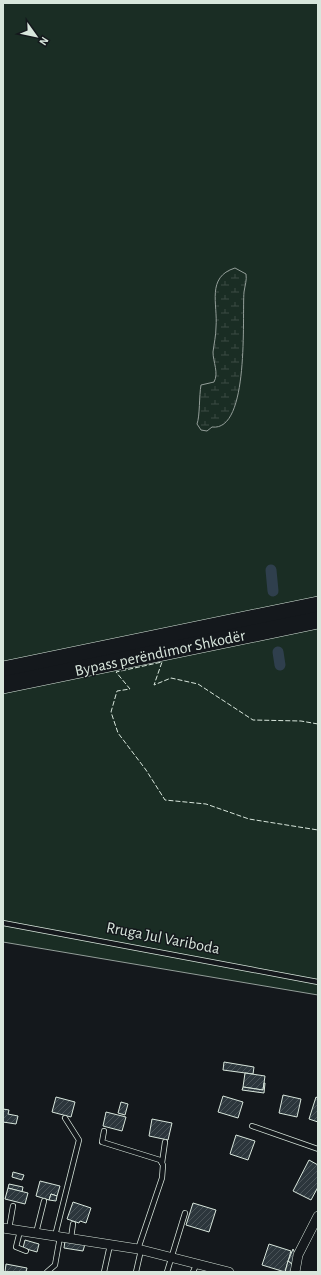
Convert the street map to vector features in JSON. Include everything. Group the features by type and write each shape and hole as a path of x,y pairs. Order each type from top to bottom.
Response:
{"highway":[{"name":"Bypass perëndimor Shkodër","path":"3,670 318,605"},
{"name":"Bypass perëndimor Shkodër","path":"3,685 318,620"}],"street":[{"path":"296,1272 298,1255 318,1216"},
{"path":"6,1229 140,1249 229,1272"}],"lane":[{"name":"Rruga Jul Variboda","path":"3,923 318,982"},
{"path":"47,1272 55,1265 58,1237 79,1140 65,1118"},
{"path":"252,1126 318,1149"},
{"path":"104,1131 102,1142 160,1160 162,1163"},
{"path":"136,1272 140,1249 162,1178 162,1163 165,1142"},
{"path":"36,1233 44,1201"},
{"path":"6,1229 12,1206"},
{"path":"167,1272 185,1213"},
{"path":"71,1239 73,1224"},
{"path":"20,1231 16,1248 26,1251"},
{"path":"104,1272 110,1245"},
{"path":"193,1272 197,1263"}],"green space":[{"path":"3,3 318,3 318,995 3,942"},
{"path":"235,268 246,274 244,292 242,370 238,393 233,411 224,424 212,427 207,431 201,430 197,424 201,385 214,382 216,375 213,356 216,330 215,292 220,278 226,272"}],"building":[{"path":"224,1062 254,1067 253,1074 223,1070"},
{"path":"245,1073 265,1076 263,1090 243,1087"},
{"path":"264,1083 264,1093 242,1090 243,1087 263,1090"},
{"path":"283,1095 301,1099 297,1117 279,1113"},
{"path":"223,1096 243,1102 238,1118 218,1112"},
{"path":"56,1097 75,1102 71,1117 52,1112"},
{"path":"316,1097 318,1098 318,1122 309,1119"},
{"path":"121,1102 128,1104 125,1115 118,1113"},
{"path":"3,1109 9,1110 8,1114 18,1116 16,1124 3,1122"},
{"path":"106,1112 126,1117 122,1131 103,1126"},
{"path":"152,1119 172,1123 168,1140 149,1136"},
{"path":"236,1135 255,1141 248,1160 230,1154"},
{"path":"309,1160 318,1165 318,1187 311,1200 293,1191"},
{"path":"13,1172 24,1175 22,1180 12,1177"},
{"path":"40,1181 60,1186 57,1196 51,1194 49,1200 36,1196"},
{"path":"9,1184 23,1187 22,1192 8,1188"},
{"path":"8,1188 28,1193 25,1204 5,1199"},
{"path":"51,1194 57,1196 56,1201 49,1200"},
{"path":"73,1202 91,1208 86,1223 80,1221 79,1223 67,1219"},
{"path":"193,1203 216,1210 209,1232 186,1225"},
{"path":"25,1240 39,1244 37,1252 23,1248"},
{"path":"65,1241 85,1244 83,1251 64,1248"},
{"path":"269,1244 291,1251 285,1272 262,1265"},
{"path":"293,1249 296,1255 292,1264 288,1261"},
{"path":"288,1261 292,1264 291,1272 285,1272"},
{"path":"6,1264 27,1268 26,1272 5,1272"}],"waterway":[{"path":"271,570 273,591"},
{"path":"278,652 280,665"}],"fence":[{"path":"318,724 301,721 253,720 198,684 171,678 154,685 162,662 116,672 130,689 117,691 111,712 118,733 146,770 165,800 206,804 249,819 318,830"}]}
